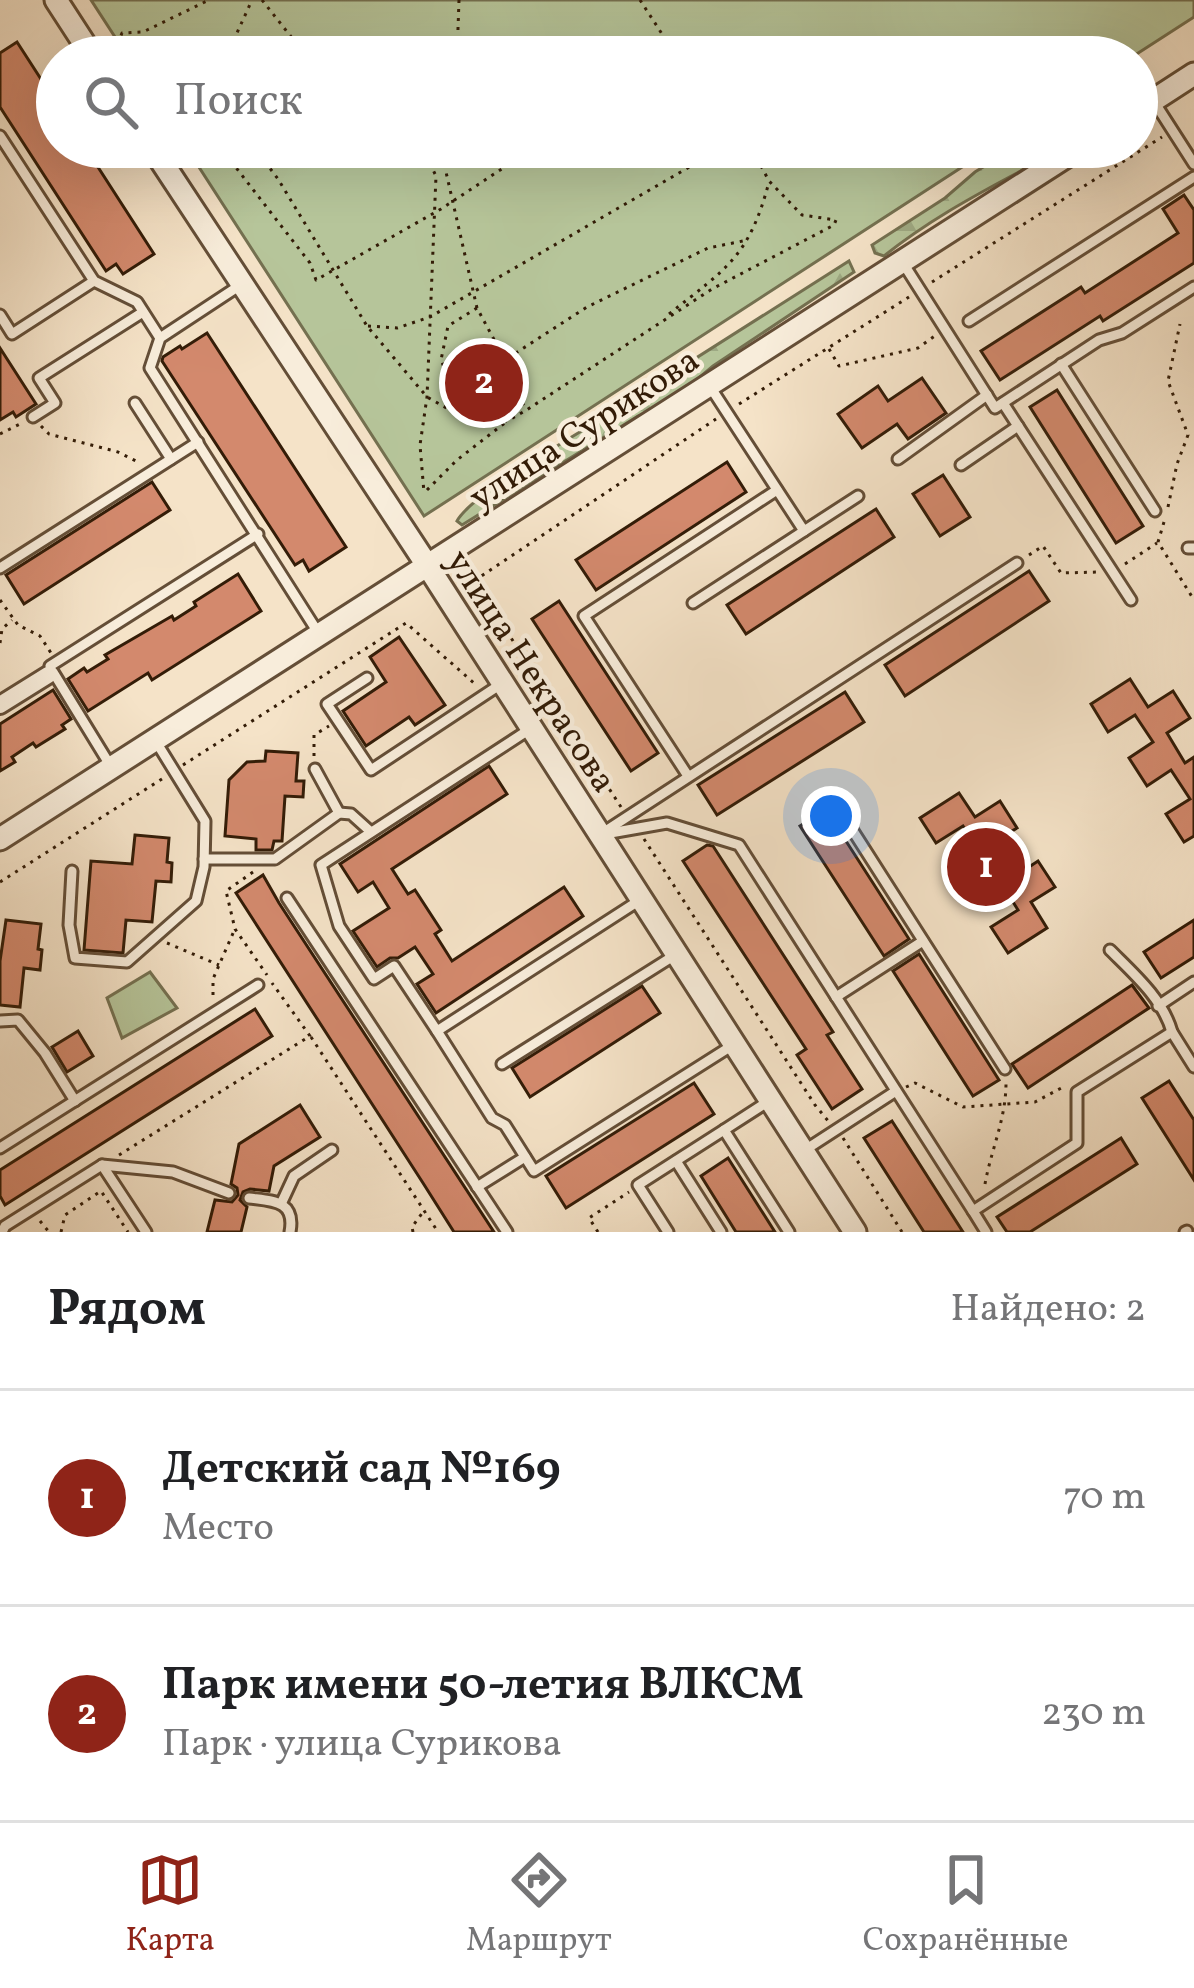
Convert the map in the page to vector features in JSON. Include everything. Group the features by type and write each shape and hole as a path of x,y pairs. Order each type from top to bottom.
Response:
{"street":[{"path":"56,0 79,36"},
{"path":"1158,97 1194,74"},
{"name":"улица Некрасова","path":"166,168 855,1232"},
{"name":"улица Сурикова","path":"0,839 1048,168"},
{"path":"0,705 52,669"}],"lane":[{"path":"1158,117 1190,148 1194,164"},
{"path":"0,136 94,281 137,302 160,338"},
{"path":"970,321 1194,177"},
{"path":"903,262 995,408 1099,340 1122,333 1194,287"},
{"path":"0,315 12,334 94,281"},
{"path":"242,284 160,338 150,368 320,634"},
{"path":"33,417 55,403 39,378 143,312"},
{"path":"1061,364 1154,511"},
{"path":"709,385 804,531"},
{"path":"898,459 987,395"},
{"path":"135,403 171,459"},
{"path":"1003,403 1131,600"},
{"path":"961,465 1018,426"},
{"path":"0,568 198,442"},
{"path":"688,776 584,616 777,490"},
{"path":"693,603 857,496"},
{"path":"112,768 52,669 258,534"},
{"path":"599,835 1017,563"},
{"path":"367,678 327,704 371,770 501,684"},
{"path":"530,728 321,865 339,926 374,980 394,966 492,1118 505,1125 534,1171 733,1045"},
{"path":"73,871 69,925 75,958 128,962 196,901 205,821 155,740"},
{"path":"315,769 339,813"},
{"path":"839,809 1005,1069"},
{"path":"204,859 275,859 339,813 352,814 371,832"},
{"path":"599,835 667,823 739,845 986,1232"},
{"path":"287,898 507,1232"},
{"path":"437,1031 640,900"},
{"path":"836,997 923,941"},
{"path":"1110,950 1145,986 1194,1067"},
{"path":"502,1064 675,955"},
{"path":"1158,1006 1194,982"},
{"path":"0,1148 258,985"},
{"path":"0,1021 18,1020 76,1101"},
{"path":"973,1210 1077,1143 1077,1092 1172,1032"},
{"path":"802,1152 896,1091"},
{"path":"668,1232 638,1185 770,1101"},
{"path":"724,1130 789,1232"},
{"path":"280,1204 294,1176 332,1150"},
{"path":"477,1187 525,1157"},
{"path":"676,1161 721,1232"},
{"path":"2,1225 102,1165 173,1172 229,1193"},
{"path":"102,1165 146,1232"},
{"path":"248,1198 280,1204 290,1215 290,1232"}],"path":[{"path":"121,36 143,32 209,0"},
{"path":"236,36 252,0"},
{"path":"262,0 290,36"},
{"path":"458,36 459,0"},
{"path":"640,0 662,36"},
{"path":"1158,139 1172,130"},
{"path":"236,168 310,263 316,280 504,168"},
{"path":"270,168 367,326 427,398 459,415 508,421"},
{"path":"432,168 436,176 427,398 420,446 424,493 508,421 712,289 834,225 836,220 802,215 762,168"},
{"path":"447,168 476,308 505,360 525,411"},
{"path":"367,326 398,328 430,317 688,168"},
{"path":"626,817 474,580 726,412 1112,168"},
{"path":"655,325 737,258 761,212 769,181"},
{"path":"476,308 448,326 441,360 449,380 469,377 505,360 587,307 708,248 748,240"},
{"path":"1112,572 1158,542 1188,435 1168,382 1180,324"},
{"path":"828,348 839,366 918,348 945,329"},
{"path":"0,434 33,417 49,434 118,452 154,470"},
{"path":"1158,542 1194,600"},
{"path":"1017,563 1042,546 1061,573 1083,573"},
{"path":"0,600 18,625 40,637 52,669"},
{"path":"0,643 2,629 13,619"},
{"path":"0,882 406,623"},
{"path":"315,769 314,735 330,725"},
{"path":"634,829 902,1232"},
{"path":"275,859 226,891 235,929 438,1232"},
{"path":"214,1013 212,979 235,929"},
{"path":"154,938 219,965"},
{"path":"102,1165 310,1036"},
{"path":"988,1201 984,1181 1006,1102 1005,1069"},
{"path":"921,1086 963,1107 1035,1102 1047,1096"},
{"path":"598,1232 589,1218 638,1185"},
{"path":"61,1232 64,1215 101,1191 128,1232"},
{"path":"31,1210 49,1232"},
{"path":"413,1232 424,1210"}],"green space":[{"path":"91,0 1194,0 1194,17 1158,40 1158,36 114,36"},
{"path":"200,168 961,168 424,516"},
{"path":"1025,168 884,256 875,253 872,245 945,198 975,172"},
{"path":"849,261 854,272 713,366 668,404 638,416 462,525 457,521 506,479"},
{"path":"150,972 177,1008 122,1038 107,998"}],"building":[{"path":"17,42 36,71 36,163 0,107 0,53"},
{"path":"39,168 99,168 154,254 123,274 116,264 106,271"},
{"path":"1184,195 1194,210 1194,263 1000,380 981,351 1081,287 1085,293 1178,233 1163,209"},
{"path":"207,333 346,547 309,571 303,560 295,565 162,361"},
{"path":"0,348 36,404 16,417 13,412 0,420"},
{"path":"922,378 946,413 908,439 897,424 862,448 838,414 878,386 888,401"},
{"path":"1057,390 1143,526 1116,543 1030,407"},
{"path":"727,462 746,492 596,590 576,560"},
{"path":"943,475 970,517 940,536 913,494"},
{"path":"152,482 170,510 24,604 6,575"},
{"path":"876,509 894,537 746,634 727,605"},
{"path":"1029,571 1049,601 905,696 885,665"},
{"path":"238,574 261,611 152,680 148,673 88,711 68,679 84,668 87,672 108,659 105,655 172,616 174,620"},
{"path":"559,601 658,753 631,771 532,619"},
{"path":"399,637 445,705 415,725 409,717 366,746 343,711 386,682 370,657"},
{"path":"1130,679 1148,707 1173,691 1190,718 1167,733 1185,763 1194,757 1194,836 1184,842 1166,814 1190,799 1171,770 1147,786 1129,758 1153,742 1135,715 1108,732 1091,704"},
{"path":"53,690 71,719 62,725 65,729 36,747 33,743 0,771 0,724"},
{"path":"845,692 864,722 717,815 698,785"},
{"path":"266,751 298,753 296,781 304,781 303,797 285,796 282,841 274,841 272,850 256,850 256,839 225,836 229,780 247,762 265,761"},
{"path":"489,766 507,794 392,869 408,894 415,890 441,930 435,934 452,961 564,887 583,916 436,1013 417,984 433,974 415,947 377,967 353,931 389,908 373,882 358,892 340,864"},
{"path":"959,793 975,817 1000,801 1017,828 992,843 1014,877 1038,861 1055,887 1031,902 1047,928 1008,953 991,927 1018,910 1000,881 973,899 956,873 983,856 963,826 936,843 920,818"},
{"path":"826,810 909,939 884,956 800,826"},
{"path":"135,835 169,838 171,882 156,881 152,922 126,920 123,953 84,950 91,861 132,864"},
{"path":"713,846 833,1032 827,1035 862,1089 832,1109 797,1055 806,1049 683,861"},
{"path":"263,875 494,1232 454,1232 236,893"},
{"path":"6,920 41,924 40,970 24,968 20,1007 0,1005"},
{"path":"1194,920 1194,957 1161,978 1144,952"},
{"path":"919,954 999,1080 973,1096 893,971"},
{"path":"1132,985 1149,1008 1028,1088 1012,1064"},
{"path":"642,986 660,1013 530,1097 512,1068"},
{"path":"255,1009 272,1036 5,1205 0,1196 0,1170"},
{"path":"78,1031 93,1056 67,1072 52,1047"},
{"path":"1169,1081 1194,1120 1194,1180 1142,1098"},
{"path":"694,1083 714,1114 566,1208 546,1176"},
{"path":"300,1105 320,1137 274,1166 269,1191 243,1192 240,1200 247,1207 241,1232 207,1232 215,1200 232,1202 238,1195 231,1184 239,1144"},
{"path":"892,1121 963,1232 924,1232 864,1138"},
{"path":"1121,1138 1137,1164 1030,1232 1007,1232 997,1217"},
{"path":"728,1158 775,1232 736,1232 701,1176"}],"place":[{"name":"Парк имени 50-летия ВЛКСМ","path":"484,383"},
{"name":"Детский сад №169","path":"986,867"}]}
